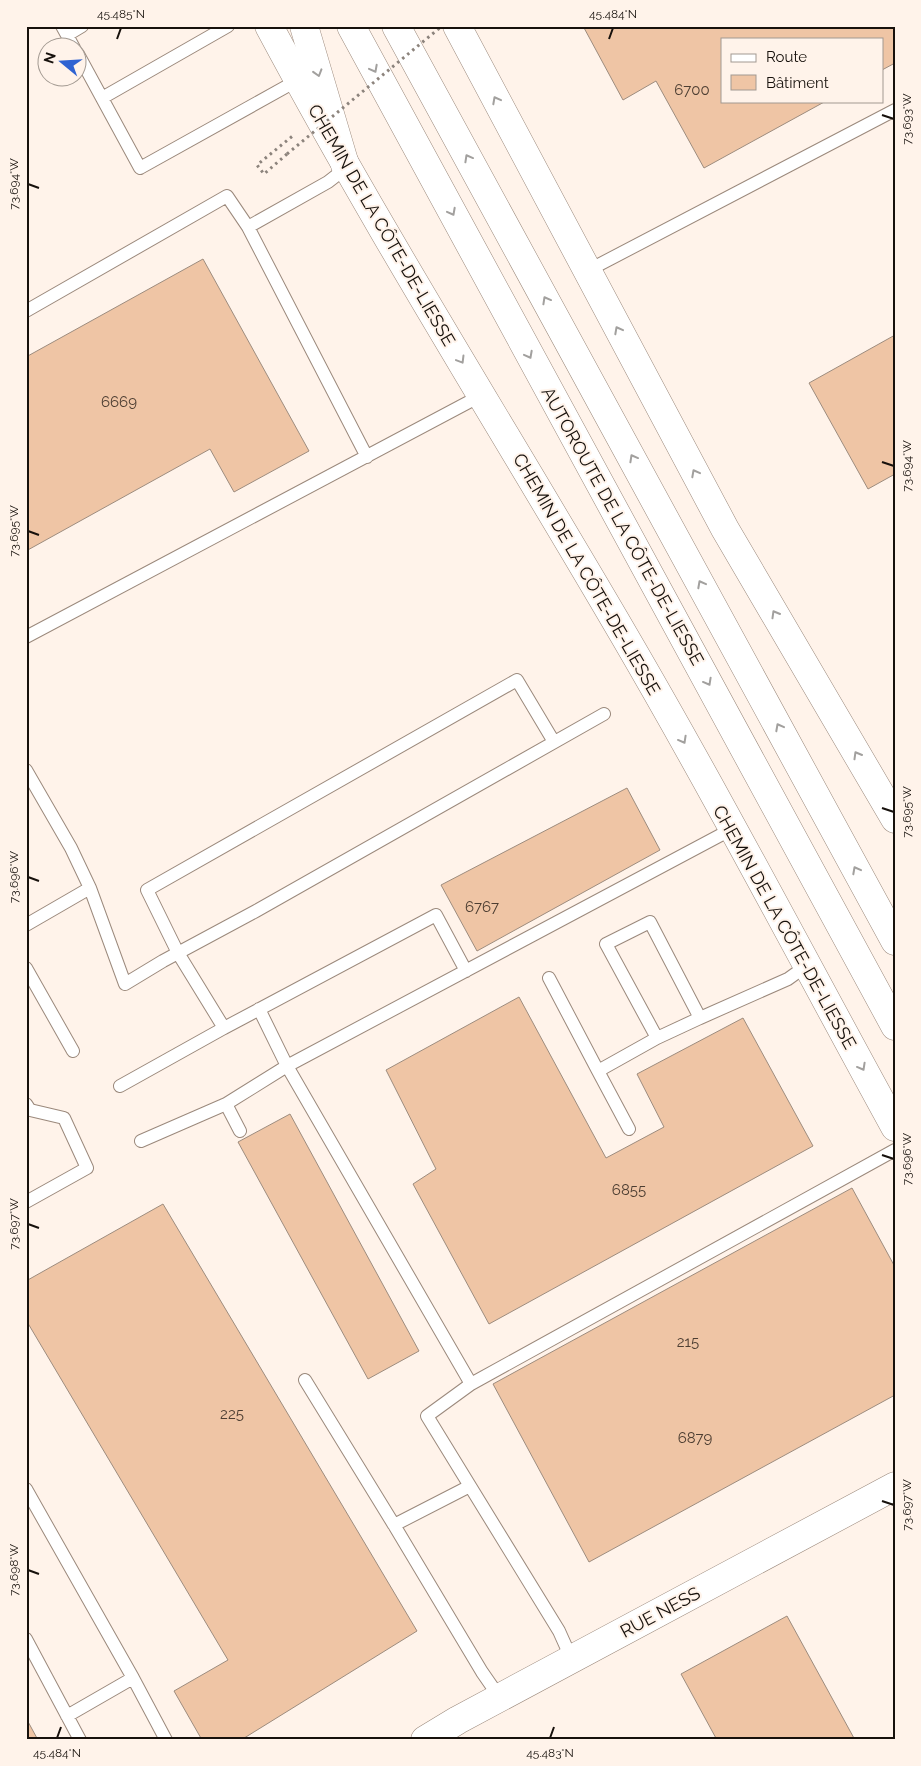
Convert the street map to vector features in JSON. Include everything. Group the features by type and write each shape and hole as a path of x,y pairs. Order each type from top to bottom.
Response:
{"main road":[{"name":"CHEMIN DE LA CÔTE-DE-LIESSE","path":"269,26 346,168 632,648 895,1127"},
{"path":"304,26 346,168"},
{"name":"AUTOROUTE DE LA CÔTE-DE-LIESSE","path":"351,26 895,1026"},
{"path":"396,26 887,922 895,941"},
{"path":"457,26 725,529 895,819"},
{"name":"RUE NESS","path":"425,1740 895,1486"}],"lane":[{"path":"65,31 82,26"},
{"path":"102,98 228,26"},
{"path":"88,72 140,168 298,80"},
{"path":"587,271 895,110"},
{"path":"248,227 328,182 346,168"},
{"path":"26,311 227,196 248,227 367,457"},
{"path":"26,637 482,395"},
{"path":"224,1028 178,953 147,890 517,680 554,742"},
{"path":"26,770 71,848 90,888 125,984 178,953 256,912 604,714"},
{"path":"141,1141 226,1104 287,1066 732,829"},
{"path":"26,910 29,924 90,888"},
{"path":"120,1086 259,1009 436,915 466,971"},
{"path":"657,1038 606,944 650,922 700,1018"},
{"path":"598,1071 657,1038 788,979 806,966"},
{"path":"26,968 73,1051"},
{"path":"549,978 629,1129"},
{"path":"259,1009 287,1066 472,1384"},
{"path":"26,1104 30,1110 64,1118 87,1168 26,1202"},
{"path":"226,1104 240,1131"},
{"path":"572,1660 559,1631 426,1416 472,1384 895,1150"},
{"path":"305,1380 482,1672 500,1698"},
{"path":"394,1524 470,1486"},
{"path":"26,1489 166,1740"},
{"path":"26,1639 80,1740"},
{"path":"68,1716 133,1678"}],"path":[{"path":"298,131 257,165 264,174 442,26"}],"building":[{"path":"583,26 895,26 895,63 884,69 884,38 721,38 721,102 824,102 704,168 656,81 623,100"},
{"path":"203,259 309,451 234,492 210,449 26,551 26,357"},
{"path":"895,335 895,474 868,489 809,383"},
{"path":"627,788 660,850 477,951 441,885"},
{"path":"519,997 606,1158 664,1127 637,1074 743,1018 813,1146 489,1324 413,1184 436,1169 386,1070"},
{"path":"290,1114 419,1351 368,1379 238,1142"},
{"path":"852,1188 895,1267 895,1395 589,1562 493,1384"},
{"path":"163,1204 417,1631 241,1740 202,1740 174,1691 228,1660 26,1320 26,1281"},
{"path":"787,1616 855,1740 717,1740 681,1674"},
{"path":"26,1718 38,1740 26,1740"}]}
